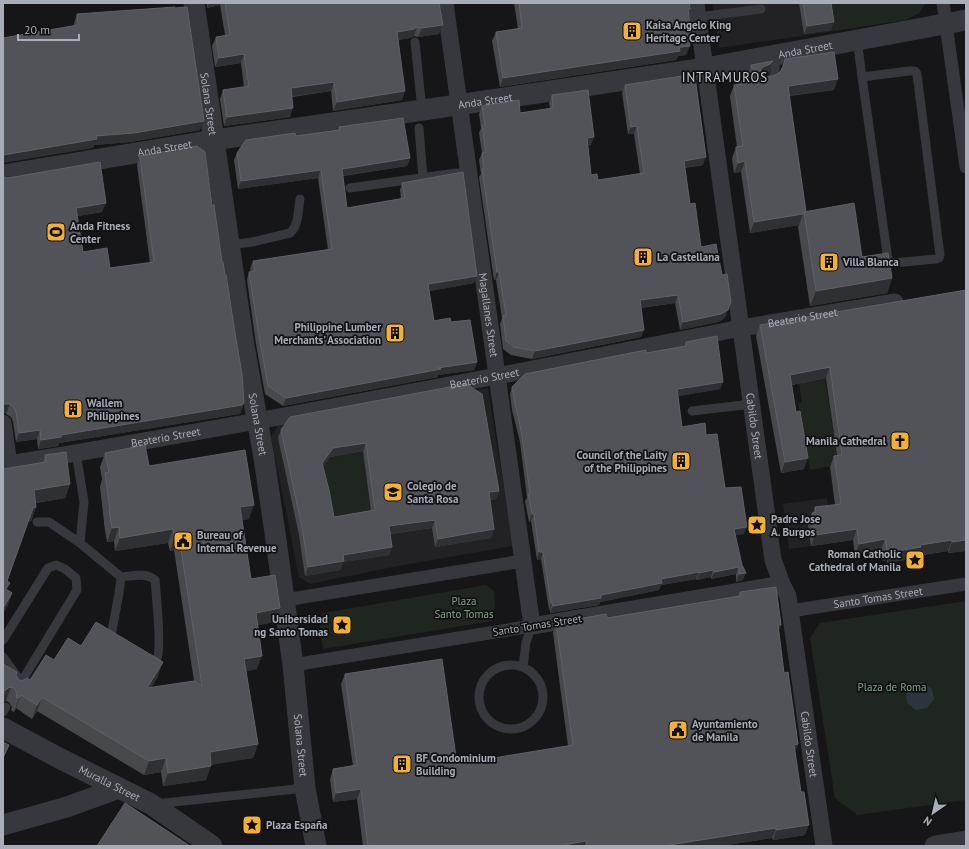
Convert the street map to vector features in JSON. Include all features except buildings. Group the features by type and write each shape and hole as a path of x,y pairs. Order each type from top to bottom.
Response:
{"street":[{"name":"Solana Street","path":"194,3 244,346 264,458 293,665 305,788 316,846"},
{"name":"Magallanes Street","path":"445,3 532,626"},
{"path":"943,3 966,167"},
{"name":"Cabildo Street","path":"697,10 773,560 788,596 824,846"},
{"name":"Anda Street","path":"3,175 214,140 421,119 459,105 706,68 966,20"},
{"name":"Beaterio Street","path":"6,464 76,453 497,376 741,328 784,326 912,299"},
{"path":"3,423 6,464"},
{"path":"284,600 523,561"},
{"name":"Santo Tomas Street","path":"293,665 782,584"},
{"name":"Santo Tomas Street","path":"790,611 966,584"},
{"name":"Muralla Street","path":"3,728 151,804 212,846"},
{"path":"3,825 67,807 119,788"},
{"path":"935,846 966,841"}],"lane":[{"path":"697,10 761,9"},
{"path":"857,40 862,77 888,260 893,263 939,258 940,255 917,74 914,71 909,71 862,77"},
{"path":"415,42 421,100 423,178"},
{"path":"763,82 770,81 773,78 775,55"},
{"path":"732,63 740,81 748,85"},
{"path":"350,188 456,173 469,173"},
{"path":"230,245 252,242 290,233 294,230 296,225 300,199"},
{"path":"692,411 752,404"},
{"path":"76,453 84,502 80,543"},
{"path":"37,522 49,522 80,543 121,577 145,575 152,577 155,580 159,648 158,657 154,661 150,662 136,654"},
{"path":"3,640 48,568 56,565 65,569 76,578 77,590 19,685 3,657"},
{"path":"121,577 111,636 122,646"},
{"path":"523,667 526,642 532,626"},
{"path":"513,665 523,667 532,673 538,680 543,695 541,710 528,725 518,729 508,730 498,727 490,722 483,714 479,704 478,694 481,684 486,676 503,666 513,665"},
{"path":"151,804 305,788"}],"shaded area":[{"path":"712,3 829,3 834,31 719,48"},
{"name":"Colegio de Santa Rosa","path":"488,388 513,546 398,566 310,584 299,577 271,437 279,424"},
{"path":"827,498 833,543 789,549 783,504"},
{"path":"923,682 932,689 934,699 927,708 916,710 907,703 906,693 912,683"}],"green space":[{"path":"829,3 926,3 919,13 906,20 834,31"},
{"path":"825,377 838,465 810,470 798,403 802,402 799,384 802,383 802,381"},
{"path":"361,454 370,515 332,520 323,460"},
{"name":"Plaza Santo Tomas","path":"486,585 494,591 495,604 492,621 323,649 319,619 323,613"},
{"name":"Plaza de Roma","path":"966,601 966,800 857,815 835,798 810,638 820,623"}],"place":[{"name":"Kaisa Angelo King Heritage Center","path":"632,31"},
{"name":"Anda Fitness Center","path":"56,232"},
{"name":"La Castellana","path":"643,257"},
{"name":"Villa Blanca","path":"829,262"},
{"name":"Philippine Lumber Merchants' Association","path":"395,333"},
{"name":"Wallem Philippines","path":"73,409"},
{"name":"Manila Cathedral","path":"900,441"},
{"name":"Council of the Laity of the Philippines","path":"681,461"},
{"name":"Colegio de Santa Rosa","path":"393,492"},
{"name":"Padre Jose A. Burgos","path":"757,525"},
{"name":"Bureau of Internal Revenue","path":"183,541"},
{"name":"Roman Catholic Cathedral of Manila","path":"915,560"},
{"name":"Unibersidad ng Santo Tomas","path":"342,625"},
{"name":"Ayuntamiento de Manila","path":"678,730"},
{"name":"BF Condominium Building","path":"402,764"},
{"name":"Plaza España","path":"252,825"}],"district":[{"name":"INTRAMUROS","path":"725,77"}]}
